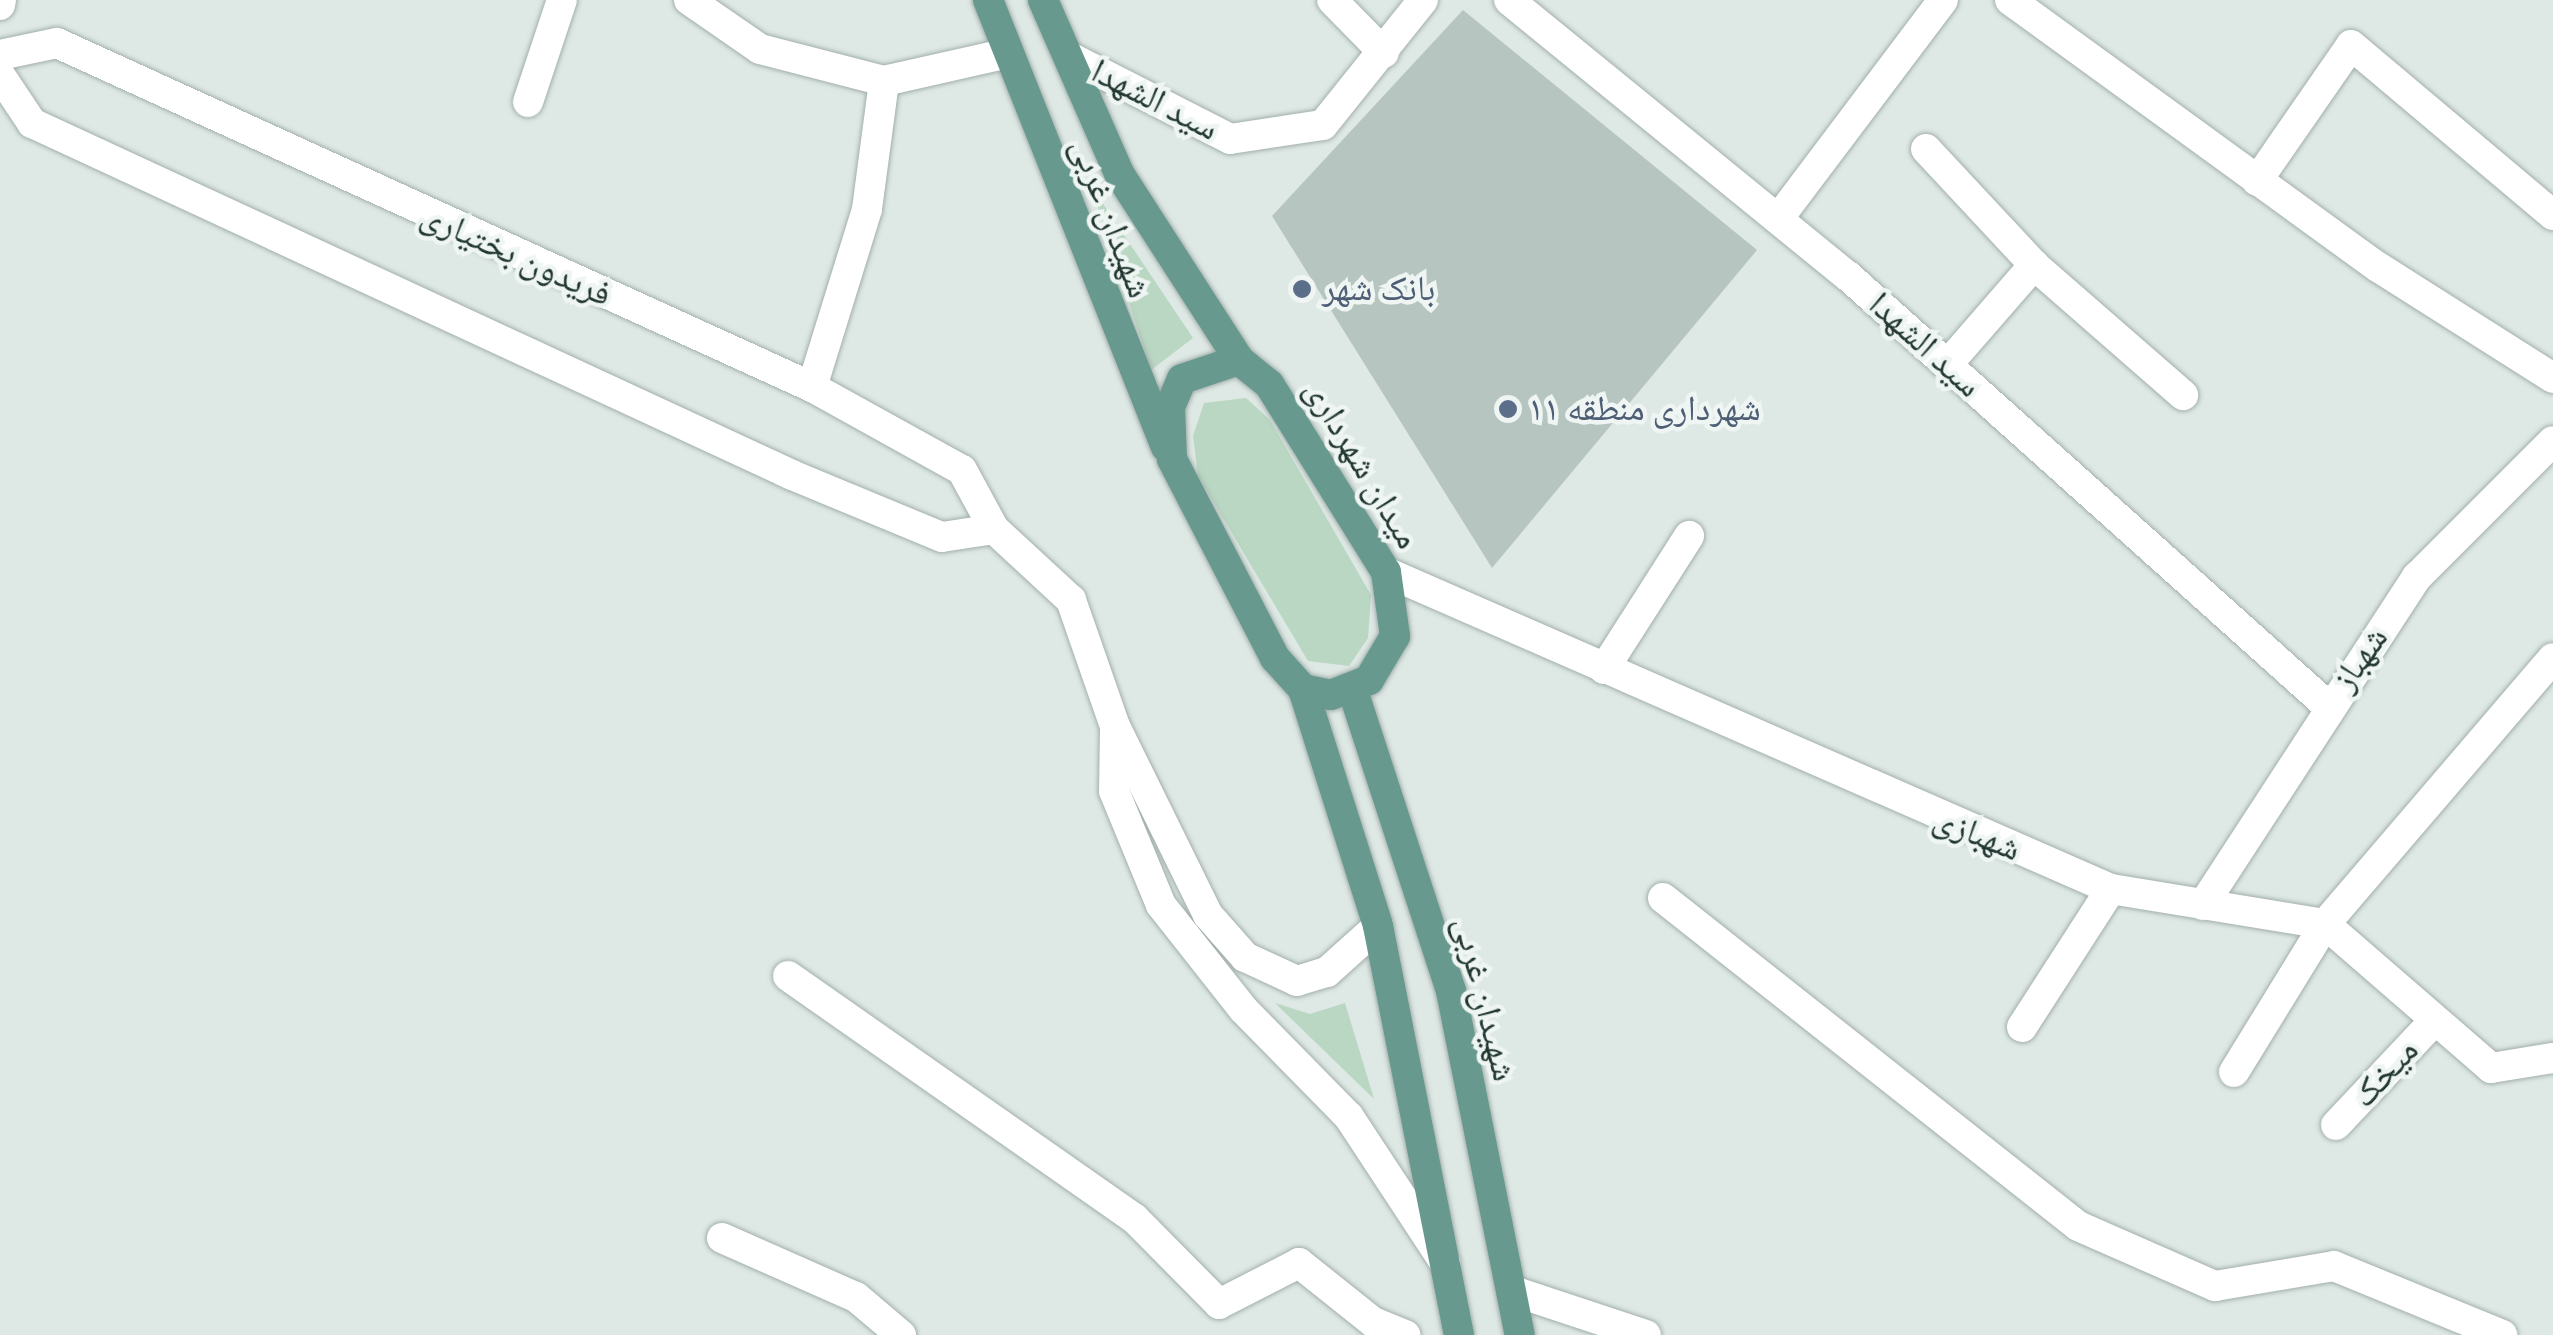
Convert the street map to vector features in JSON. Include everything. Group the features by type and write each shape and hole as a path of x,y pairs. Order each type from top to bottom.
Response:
{"main road":[{"name":"شهیدان غربی","path":"988,0 1130,374 1172,460"},
{"name":"شهیدان غربی","path":"1042,0 1120,175 1239,360"},
{"path":"1239,360 1182,378 1170,407 1172,460 1274,658 1303,689 1378,926 1449,1269 1459,1335"},
{"name":"میدان شهرداری","path":"1239,360 1270,384 1386,572 1395,636 1369,680 1352,688"},
{"name":"شهیدان غربی","path":"1352,688 1450,991 1520,1335"},
{"path":"1303,689 1352,688"}],"street":[{"path":"528,102 562,0"},
{"path":"690,0 760,49 884,81 1008,53"},
{"path":"1332,0 1384,53"},
{"name":"سید الشهدا","path":"1068,56 1230,139 1322,125 1423,0"},
{"name":"سید الشهدا","path":"1508,0 1778,219 2328,706"},
{"path":"1778,219 1943,0"},
{"path":"2010,0 2257,181 2553,378"},
{"name":"فریدون بختیاری","path":"0,55 57,43 812,387 962,470 994,530 1071,600 1115,726"},
{"path":"2257,181 2351,45 2553,214"},
{"path":"0,75 32,123 792,475 942,537 994,530"},
{"path":"812,387 866,209 884,81"},
{"path":"1926,149 2034,265 2183,395"},
{"path":"1946,365 2034,265"},
{"name":"شهباز","path":"2203,905 2328,706 2417,576 2553,441"},
{"path":"1604,669 1689,536"},
{"name":"شهبازی","path":"1386,572 2111,889 2324,924"},
{"path":"2234,1072 2324,924 2553,658"},
{"path":"1115,726 1208,915 1245,957 1297,981 1327,972 1378,926"},
{"path":"1115,726 1114,791 1161,904 1243,1009 1349,1118 1449,1269"},
{"path":"2022,1027 2111,889"},
{"path":"1663,898 2078,1226 2215,1286 2334,1266 2502,1335"},
{"path":"2324,924 2491,1068 2548,1066"},
{"path":"788,976 1119,1207 1218,1304 1299,1263 1374,1328 1406,1335"},
{"name":"میخک","path":"2336,1124 2434,1020"},
{"path":"722,1238 856,1297 902,1335"},
{"path":"1513,1291 1646,1335"}],"green space":[{"path":"1091,186 1193,338 1151,370"},
{"path":"1246,398 1270,420 1371,595 1368,638 1349,666 1308,661 1198,476 1193,436 1204,403"},
{"path":"1275,1003 1310,1014 1345,1003 1374,1099"}],"building":[{"name":"شهرداری منطقه ۱۱","path":"1463,10 1757,250 1492,568 1272,216"}],"place":[{"name":"بانک شهر","path":"1302,289"},
{"name":"شهرداری منطقه ۱۱","path":"1508,409"}]}
